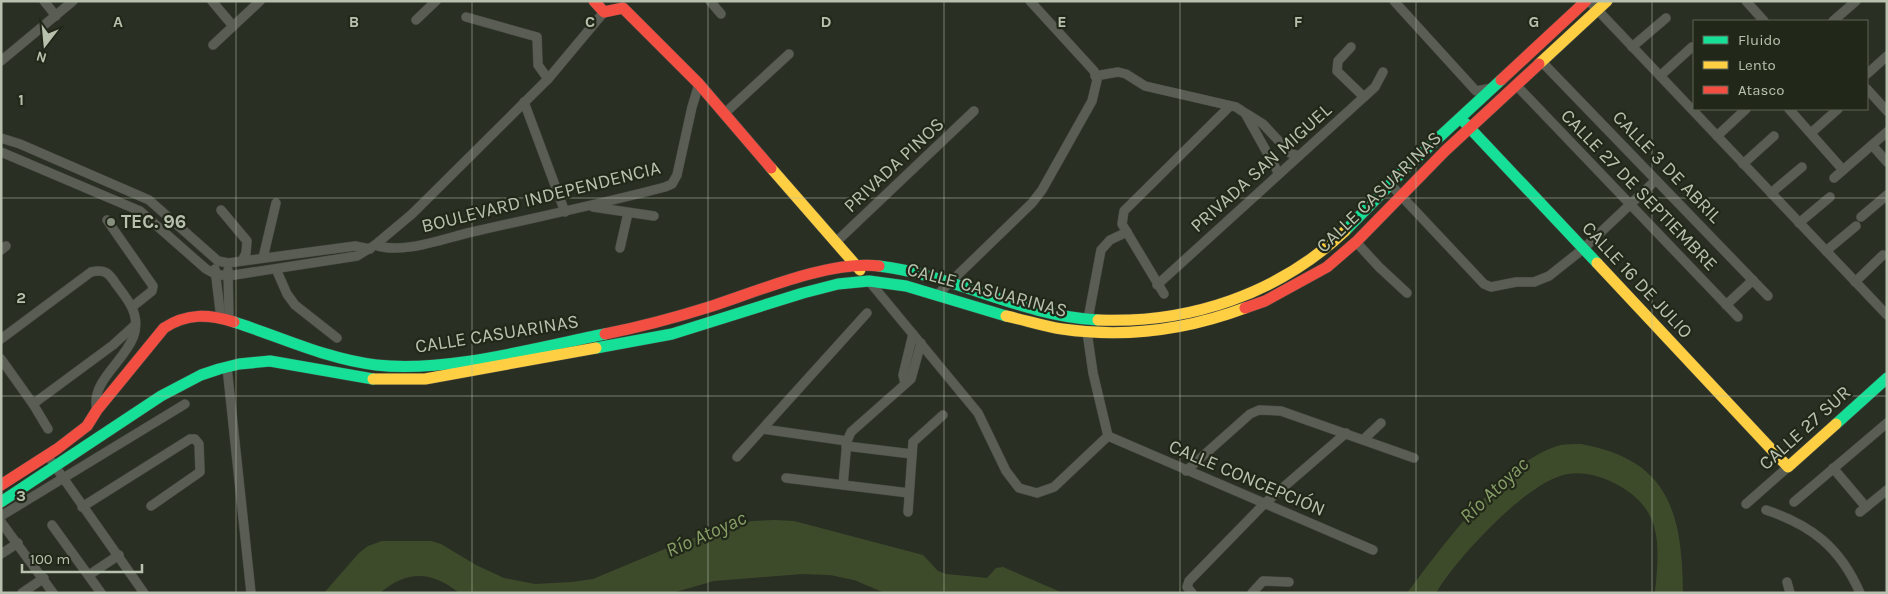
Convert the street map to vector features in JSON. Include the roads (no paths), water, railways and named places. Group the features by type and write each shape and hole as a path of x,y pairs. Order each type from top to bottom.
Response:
{"main road":[{"path":"594,1 604,12 624,4"},
{"name":"CALLE CASUARINAS","path":"1,485 48,456 87,426 97,410 159,332 172,322 186,317 203,315 225,320 345,359 381,365 424,365 513,351 660,322 786,281 856,265 900,270 1026,308 1088,319 1141,320 1188,313 1240,298 1308,263 1336,240 1390,184 1494,87 1591,4 1607,1"},
{"name":"CALLE CASUARINAS","path":"624,4 700,84 869,281"},
{"name":"CALLE CASUARINAS","path":"30,483 161,396 201,375 239,364 270,361 332,373 390,381 425,379 685,330 802,293 838,284 869,281 906,286 1034,324 1088,332 1132,333 1172,329 1210,321 1265,300 1327,267 1356,242 1401,195 1542,62 1591,4"},
{"name":"CALLE 16 DE JULIO","path":"1460,118 1788,467"},
{"path":"332,373 345,369 345,359"},
{"name":"CALLE 27 SUR","path":"1788,467 1887,378"},
{"path":"1,502 30,483"},
{"path":"1,515 30,483"}],"street":[{"path":"44,1 56,16"},
{"path":"1,61 73,1"},
{"path":"212,1 233,26"},
{"path":"213,45 260,1"},
{"path":"416,20 436,1"},
{"path":"710,1 721,14"},
{"path":"937,295 947,283 1032,203 1042,190 1092,101 1097,80 1088,62 1030,1"},
{"path":"1394,1 1476,91 1494,87"},
{"path":"1746,1 1763,20"},
{"path":"1834,20 1856,1"},
{"path":"1591,4 1660,76 1691,102"},
{"name":"BOULEVARD INDEPENDENCIA","path":"216,274 228,276 357,256 373,247 412,214 548,79 604,12"},
{"path":"466,17 537,37 538,66 548,79"},
{"path":"1632,47 1666,18"},
{"path":"1660,76 1692,47"},
{"path":"1351,48 1338,61 1337,71 1364,97"},
{"path":"725,113 789,54"},
{"path":"1868,73 1887,56"},
{"name":"CALLE 3 DE ABRIL","path":"1542,62 1768,296"},
{"path":"1095,76 1118,72 1126,74 1145,86 1173,90 1229,107 1236,107 1263,124 1290,153 1299,156"},
{"name":"PRIVADA SAN MIGUEL","path":"1157,285 1375,87 1383,72"},
{"name":"BOULEVARD INDEPENDENCIA","path":"1,138 20,144 142,197 163,211 213,259 228,263 355,246 393,249 412,246 588,207 672,184 677,175 692,107 700,84"},
{"name":"CALLE 27 DE SEPTIEMBRE","path":"1516,86 1738,317"},
{"path":"1868,90 1887,110"},
{"path":"524,102 564,212"},
{"path":"1164,294 1122,224 1122,217 1128,204 1229,107"},
{"path":"1697,110 1717,136 1743,164 1855,282 1885,310"},
{"path":"1717,136 1745,110"},
{"path":"1790,110 1843,170"},
{"path":"1811,133 1837,110"},
{"name":"PRIVADA PINOS","path":"836,242 974,111"},
{"path":"1245,113 1280,174"},
{"path":"1834,178 1887,132"},
{"path":"1743,164 1774,136"},
{"path":"1872,145 1887,162"},
{"path":"1,152 140,211 216,274"},
{"path":"1771,193 1802,167"},
{"path":"1390,184 1484,284 1491,287 1516,282 1534,282 1549,276 1583,249 1656,180"},
{"path":"1861,217 1887,195"},
{"path":"1799,223 1830,197"},
{"path":"263,258 276,203"},
{"path":"588,207 654,216"},
{"path":"221,210 247,241 246,253 242,261"},
{"path":"620,248 628,213"},
{"path":"107,220 153,286 152,291 132,307"},
{"path":"1826,251 1856,226"},
{"path":"1088,319 1101,250 1110,240 1127,232"},
{"path":"1356,242 1378,267 1407,293"},
{"path":"1855,282 1883,255"},
{"path":"213,259 225,320"},
{"path":"225,320 228,263"},
{"path":"276,269 286,294 295,305 337,338"},
{"path":"1,339 92,272 100,270 108,273 132,307 135,325 134,334 126,352 103,380 98,390 97,410"},
{"path":"1726,305 1753,280"},
{"name":"CALLE CASUARINAS","path":"869,281 978,413 1006,471 1019,488 1037,493 1054,487 1108,436"},
{"path":"737,458 868,313"},
{"path":"34,404 113,345 135,325"},
{"path":"1088,332 1093,373 1108,436"},
{"path":"905,384 903,375 913,334"},
{"path":"843,484 847,444 857,426 911,379 921,343"},
{"path":"1,359 34,404 48,429"},
{"path":"227,367 251,593"},
{"path":"1,515 185,404"},
{"path":"1186,470 1242,419 1259,410 1281,411 1414,458"},
{"path":"908,512 914,440 943,416"},
{"path":"1364,439 1381,423"},
{"path":"1794,502 1887,423"},
{"path":"763,429 912,454"},
{"path":"1190,590 1189,580 1264,504 1346,433"},
{"name":"CALLE CONCEPCIÓN","path":"1108,436 1373,550"},
{"path":"82,507 190,439 195,439 199,444 200,472 150,506"},
{"path":"48,456 144,593"},
{"name":"CALLE 27 SUR","path":"1746,504 1788,467"},
{"path":"1833,468 1863,510 1887,490"},
{"path":"786,478 909,493"},
{"path":"1766,510 1792,519 1823,539 1839,558 1860,593"},
{"path":"1,522 44,578 53,593"},
{"path":"52,526 101,593"},
{"path":"1,554 18,543"},
{"path":"89,575 119,555"},
{"path":"22,593 44,578"},
{"path":"1252,593 1263,581 1289,582"},
{"path":"1787,582 1790,593"}],"water":[{"name":"Río Atoyac","path":"1581,444 1611,452 1634,463 1652,477 1665,494 1673,514 1679,538 1683,593 1655,593 1658,557 1657,541 1649,514 1640,502 1627,491 1610,481 1589,474 1576,473 1555,478 1524,497 1473,545 1436,593 1407,593 1476,507 1518,468 1540,454 1561,445"},
{"path":"752,521 794,521 923,555 938,571 946,574 987,578 996,568 1003,567 1063,593 885,593 854,580 830,575 802,574 714,581 672,593 459,593 439,580 420,576 400,580 380,593 324,593 359,553 368,546 382,541 431,541 441,544 476,565 504,578 535,584 593,579 684,541"}],"place":[{"name":"TEC. 96","path":"111,222"}]}
